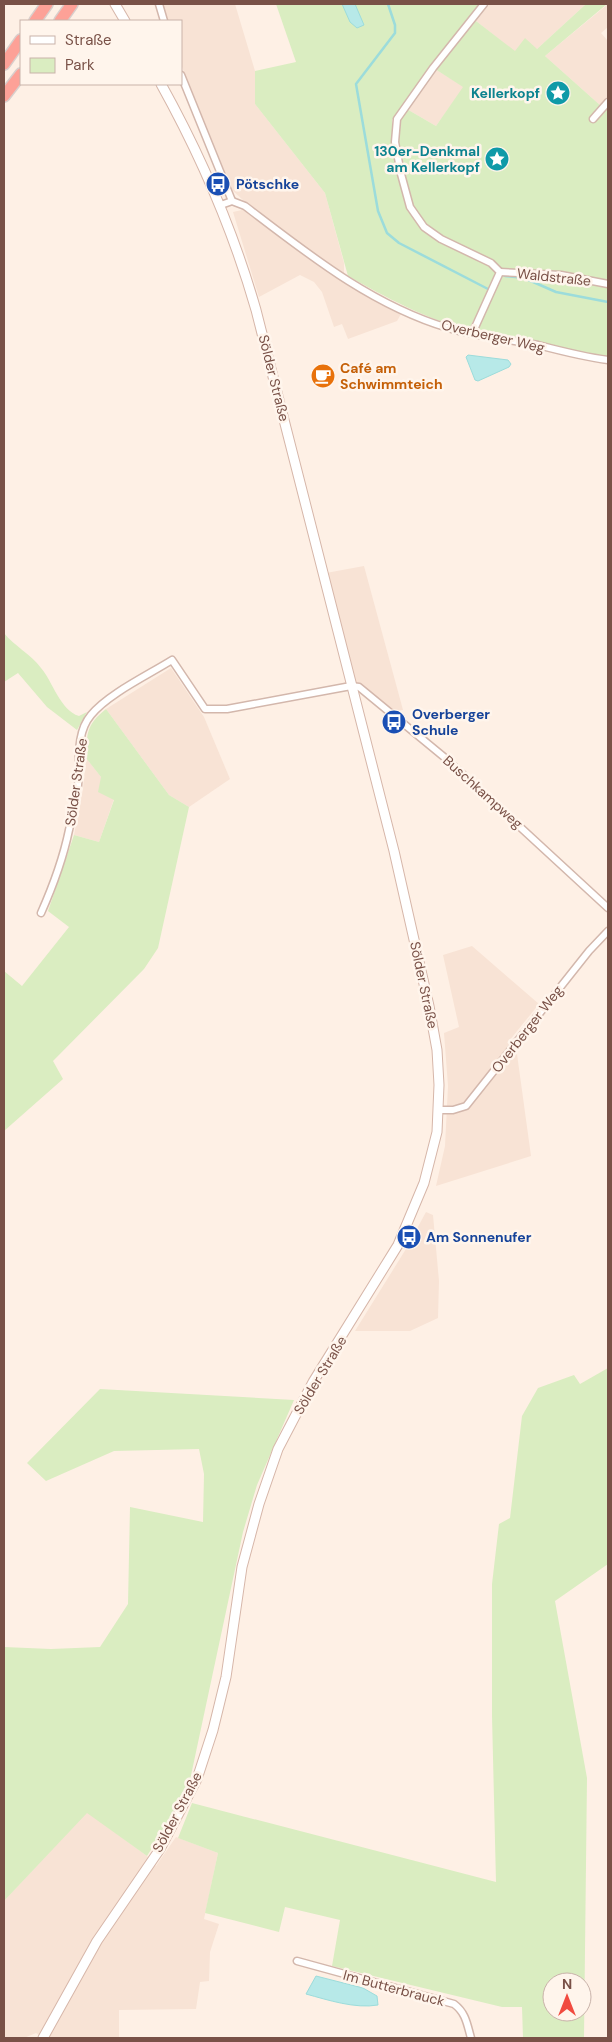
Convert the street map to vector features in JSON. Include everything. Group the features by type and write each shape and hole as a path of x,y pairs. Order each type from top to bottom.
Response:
{"highway":[{"path":"36,20 47,4"},
{"path":"61,20 72,4"},
{"path":"4,64 20,41"},
{"path":"4,96 20,75"}],"main road":[{"path":"115,4 124,20"},
{"name":"Sölder Straße","path":"43,2038 97,1941 160,1849 197,1778 213,1730 226,1677 242,1567 259,1504 278,1449 313,1382 358,1313 403,1234 424,1183 436,1132 438,1110 437,1050 430,1006 394,851 258,317 242,263 221,205 196,150 162,85"}],"street":[{"path":"158,4 164,20"},
{"path":"472,334 500,272 492,263 441,239 424,227 410,207 395,142 398,119 401,114 433,68 484,4"},
{"path":"182,76 232,201 221,205"},
{"path":"593,119 608,102"},
{"name":"Overberger Weg","path":"232,201 245,206 319,263 351,284 415,316 448,328 472,334 608,360"},
{"name":"Waldstraße","path":"500,272 561,275 608,284"},
{"name":"Sölder Straße","path":"41,913 57,877 69,831 78,785 78,756 82,734 90,716 106,701 172,660 205,709 228,709 351,686"},
{"name":"Buschkampweg","path":"351,686 359,687 370,695 444,757 608,908"},
{"name":"Overberger Weg","path":"438,1110 453,1110 466,1106 589,951 608,931"},
{"name":"Im Butterbrauck","path":"297,1962 454,2004 466,2018 470,2038"}],"shaded area":[{"path":"163,4 235,4 255,71 255,104 325,193 344,263 344,283 401,314 397,321 348,339 342,324 334,327 322,292 314,282 300,275 259,297 233,212 242,210 244,201 232,190 182,67 182,20 168,20"},
{"path":"490,4 586,4 537,49 515,52 476,21"},
{"path":"608,4 608,27 601,33 608,41 608,98 601,106 545,56"},
{"path":"435,69 464,87 436,126 405,108"},
{"path":"364,566 403,710 394,711 372,693 355,683 326,573"},
{"path":"171,668 204,717 230,779 189,807 169,795 106,709"},
{"path":"86,758 101,777 114,799 99,842 74,835 83,789"},
{"path":"472,946 539,1004 509,1041 517,1054 531,1156 436,1186 445,1146 448,1086 444,1033 459,1027 443,955"},
{"path":"426,1212 433,1215 439,1281 438,1318 410,1331 355,1331 406,1249"},
{"path":"87,1812 147,1856 156,1866 176,1837 218,1853 204,1919 219,1924 210,1952 209,1981 200,1982 196,2009 119,2010 119,2038 44,2038 36,2033 24,2038 4,2038 4,1901"}],"green space":[{"path":"276,4 481,4 392,120 393,141 399,175 423,228 490,264 498,273 469,329 422,314 348,276 325,193 255,104 255,71 296,62"},
{"path":"586,4 607,4 545,56 601,106 589,118 594,122 608,107 608,283 501,271 441,238 424,226 411,206 403,173 397,142 400,121 405,108 436,126 463,87 435,69 476,21 515,51 525,38 537,49"},
{"path":"501,273 560,276 608,285 608,358 474,333"},
{"path":"4,633 37,663 57,695 72,713 79,716 87,712 77,730 47,707 18,673 4,682"},
{"path":"106,709 169,795 189,807 158,948 144,969 53,1061 63,1079 4,1131 4,971 22,986 69,927 48,911 74,835 99,842 114,800 98,792 101,777 86,758 91,725"},
{"path":"608,1368 608,1564 555,1601 587,1778 585,1972 542,1972 542,2022 584,2022 584,2038 523,2038 522,2007 502,2007 332,1966 340,1920 285,1907 279,1932 205,1913 218,1853 178,1838 192,1803 496,1882 492,1716 492,1584 499,1524 510,1518 522,1416 538,1388 574,1375 580,1384"},
{"path":"100,1389 294,1400 257,1485 243,1532 190,1780 179,1805 147,1856 87,1813 4,1901 4,1647 51,1649 100,1647 128,1604 130,1507 203,1522 204,1474 199,1449 114,1451 46,1481 27,1463"}],"water":[{"path":"342,4 355,4 364,25 357,28 350,22"},
{"path":"468,355 508,360 511,364 509,367 478,381 475,380 466,357"},
{"path":"316,1976 363,1988 377,1996 378,2005 351,2005 306,1994"}],"waterway":[{"path":"388,4 395,25 395,33 356,84 378,211 387,233 399,243 488,289"},
{"path":"505,276 524,278 556,292 608,302"}],"place":[{"name":"Kellerkopf","path":"558,93"},
{"name":"130er-Denkmal am Kellerkopf","path":"497,159"},
{"name":"Pötschke","path":"218,184"},
{"name":"Café am Schwimmteich","path":"323,376"},
{"name":"Overberger Schule","path":"394,722"},
{"name":"Am Sonnenufer","path":"409,1237"}]}
